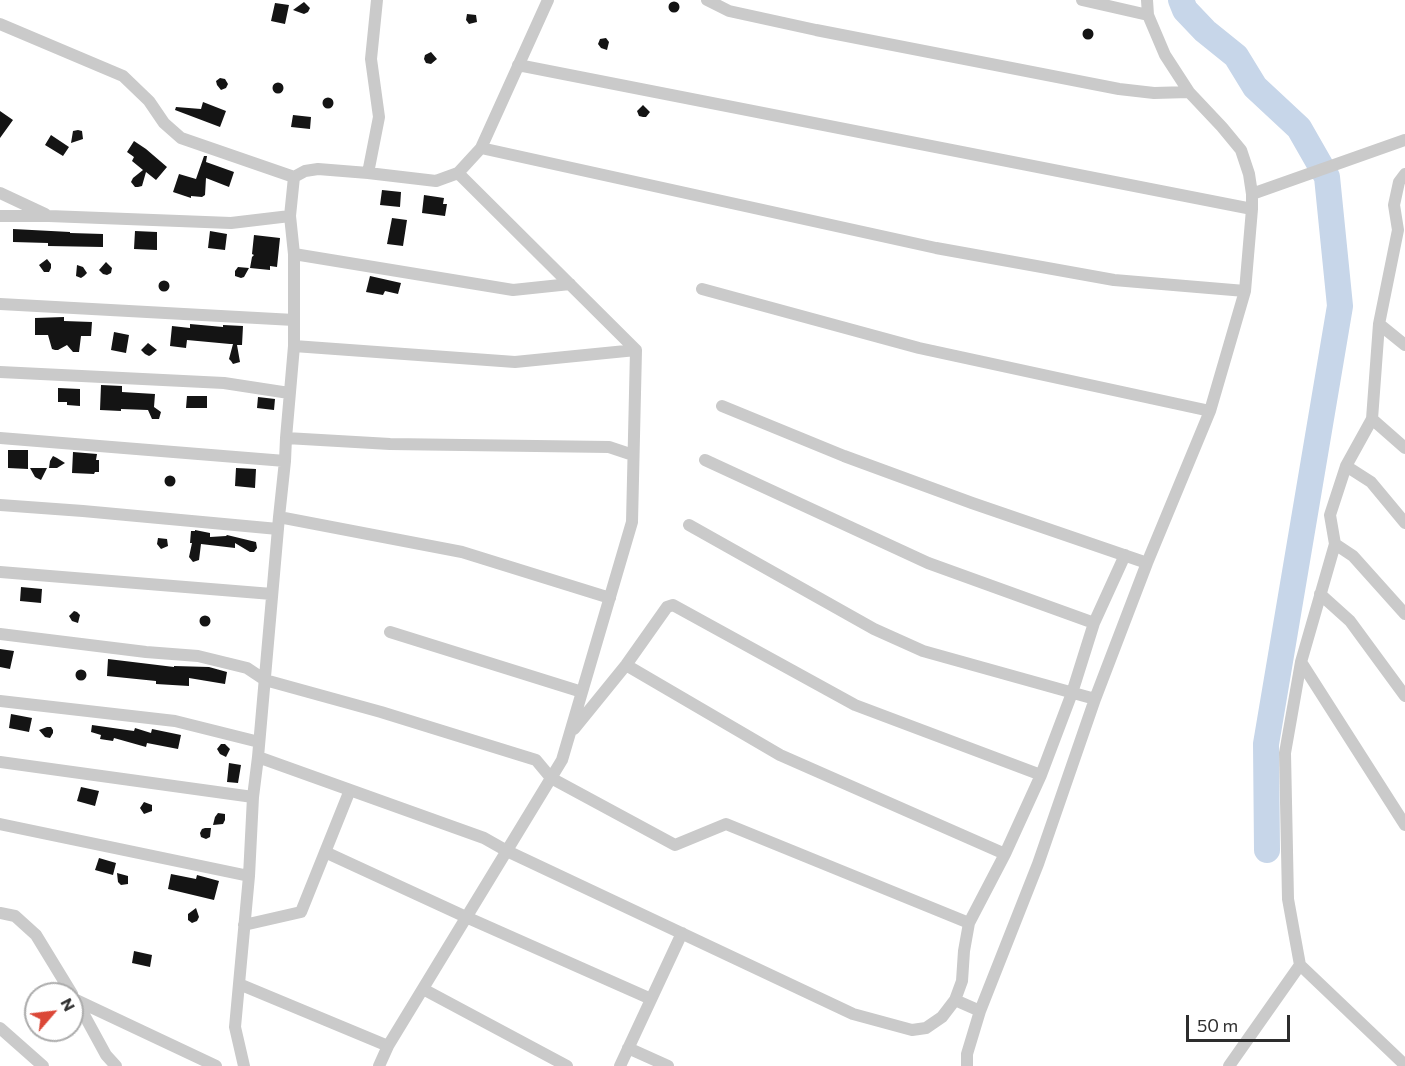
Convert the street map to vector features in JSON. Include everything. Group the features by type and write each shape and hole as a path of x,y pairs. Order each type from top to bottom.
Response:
{"street":[{"path":"369,0 375,25"},
{"path":"368,173 379,117 371,59 377,0"},
{"path":"0,24 123,76 149,101 164,123 181,138 294,177 305,171 318,169 436,181 458,172 481,148 548,0"},
{"path":"707,0 729,11 816,30 1119,89 1154,93 1189,92"},
{"path":"1082,0 1148,15"},
{"path":"967,1066 967,1054 980,1011 1038,864 1095,699 1210,411 1245,291 1252,194 1249,174 1241,150 1189,92 1165,55 1148,15 1148,0"},
{"path":"518,65 1252,209"},
{"path":"1252,194 1405,140"},
{"path":"481,148 936,248 1114,280 1245,291"},
{"path":"379,1066 388,1046 562,759 632,522 636,350 458,172"},
{"path":"1405,174 1399,182 1394,205 1401,234 1379,324 1372,419 1346,466 1330,515 1335,544 1301,662 1285,753 1287,899 1300,965 1405,1065"},
{"path":"244,1066 235,1027 249,876 253,797 260,742 294,345 294,254 290,216 294,177"},
{"path":"0,193 49,216"},
{"path":"0,216 231,223 290,216"},
{"path":"294,254 513,290 570,284"},
{"path":"702,289 919,348 1210,411"},
{"path":"0,304 294,320"},
{"path":"1379,324 1405,345"},
{"path":"294,345 515,362 636,350"},
{"path":"0,372 224,383 289,393"},
{"path":"722,406 844,456 972,503 1148,563"},
{"path":"1372,419 1405,448"},
{"path":"0,438 285,461"},
{"path":"286,438 390,444 609,447 633,455"},
{"path":"705,460 928,563 1094,623"},
{"path":"1346,466 1371,482 1405,523"},
{"path":"0,505 278,523 462,552 610,598"},
{"path":"689,525 865,624 923,651 1095,699"},
{"path":"1335,544 1353,556 1405,614"},
{"path":"258,757 484,838 507,851 854,1014 912,1030 926,1028 942,1017 955,1000 962,981 969,923 1005,854 1041,775 1072,693 1094,623 1125,555"},
{"path":"0,572 272,594"},
{"path":"1320,594 1350,621 1405,696"},
{"path":"568,736 626,665 667,607 673,605 855,705 1041,775"},
{"path":"390,632 582,692"},
{"path":"0,634 198,656 247,668 265,680 381,712 536,760 551,778 675,845 726,824 969,923"},
{"path":"1301,662 1405,825"},
{"path":"626,665 780,755 1005,854"},
{"path":"0,701 175,722 260,742"},
{"path":"0,762 253,797"},
{"path":"244,925 301,912 350,790"},
{"path":"0,824 249,876"},
{"path":"325,852 651,999"},
{"path":"0,913 15,916 36,935 65,982"},
{"path":"620,1066 682,933"},
{"path":"1229,1066 1300,965"},
{"path":"239,984 388,1046"},
{"path":"423,989 567,1066"},
{"path":"955,1000 980,1011"},
{"path":"84,1001 216,1066"},
{"path":"84,1016 106,1055 116,1066"},
{"path":"0,1029 43,1066"},
{"path":"628,1048 668,1066"}],"building":[{"path":"674,1 680,7 674,13 668,7"},
{"path":"304,2 310,8 308,12 304,14 293,10"},
{"path":"275,3 289,5 285,24 271,21"},
{"path":"467,14 476,15 477,22 469,24 466,20"},
{"path":"1088,28 1094,34 1088,40 1082,34"},
{"path":"606,38 609,42 607,50 598,44 600,39"},
{"path":"431,52 437,59 431,64 426,63 425,55"},
{"path":"220,78 225,79 228,84 221,90 216,81"},
{"path":"278,82 284,88 278,94 272,88"},
{"path":"328,97 334,103 328,109 322,103"},
{"path":"203,102 226,111 220,127 175,110 176,107 201,109"},
{"path":"643,105 650,112 646,117 639,116 637,111"},
{"path":"0,111 13,120 0,138"},
{"path":"293,115 311,117 310,129 291,127"},
{"path":"73,131 82,131 83,139 71,143"},
{"path":"51,135 69,147 63,156 45,145"},
{"path":"134,141 167,167 156,180 146,172 142,186 138,187 131,182 143,170 132,161 134,157 127,152"},
{"path":"204,156 207,156 206,162 234,172 229,187 206,178 205,195 202,197 191,196 191,198 173,192 179,174 196,179"},
{"path":"382,190 401,192 400,207 380,205"},
{"path":"424,195 444,198 443,204 447,204 445,216 422,213"},
{"path":"392,218 407,220 403,246 387,244"},
{"path":"13,229 103,234 103,247 48,246 48,243 13,242"},
{"path":"135,231 157,232 157,250 134,249"},
{"path":"210,231 227,234 225,250 208,248"},
{"path":"254,235 280,238 277,267 270,266 270,270 250,268 254,255 252,254"},
{"path":"47,259 51,268 49,272 44,272 39,265"},
{"path":"106,262 112,268 111,273 107,275 99,270"},
{"path":"77,265 83,267 87,273 81,278 76,276"},
{"path":"238,267 249,268 244,277 235,276"},
{"path":"370,276 401,283 398,294 385,291 383,295 366,292"},
{"path":"164,280 170,286 164,292 158,286"},
{"path":"64,317 64,321 92,322 91,336 81,336 79,352 73,352 67,345 58,350 52,349 48,335 35,335 35,318"},
{"path":"190,324 243,326 242,345 237,345 240,362 233,364 229,359 233,344 187,340 186,348 170,346 172,326 190,328"},
{"path":"114,332 129,335 126,353 111,350"},
{"path":"148,343 157,350 149,356 141,350"},
{"path":"101,385 122,386 122,392 155,394 154,407 161,412 159,419 152,419 148,410 100,410"},
{"path":"58,388 80,389 80,406 58,402"},
{"path":"187,396 207,396 207,408 186,408"},
{"path":"258,397 275,399 274,410 257,408"},
{"path":"8,450 28,450 28,469 8,468"},
{"path":"73,452 97,454 99,472 94,474 72,473"},
{"path":"53,456 65,463 57,468 49,468"},
{"path":"30,468 47,468 41,480 35,477"},
{"path":"236,468 256,469 255,488 235,486"},
{"path":"170,475 176,481 170,487 164,481"},
{"path":"191,531 210,533 210,537 227,535 256,542 257,548 254,552 250,552 235,543 235,548 201,544 199,560 193,562 189,557 192,543 190,543"},
{"path":"158,538 167,539 168,546 161,549 157,544"},
{"path":"21,587 42,589 41,603 20,601"},
{"path":"74,611 80,615 78,623 72,621 69,616"},
{"path":"205,615 211,621 205,627 199,621"},
{"path":"0,649 14,651 10,669 0,667"},
{"path":"108,659 174,667 209,667 227,672 225,684 189,678 189,686 156,684 156,681 107,676"},
{"path":"81,669 87,675 81,681 75,675"},
{"path":"11,714 32,718 29,732 9,728"},
{"path":"92,725 134,731 135,728 151,733 152,729 181,735 178,749 147,743 146,747 114,738 113,741 100,739 101,735 91,732"},
{"path":"47,727 53,730 50,738 45,737 39,730"},
{"path":"221,744 225,744 230,749 226,757 217,749"},
{"path":"229,763 241,765 238,783 227,782"},
{"path":"81,787 99,791 95,806 77,801"},
{"path":"144,802 152,805 152,811 144,814 140,808"},
{"path":"218,813 225,814 225,820 223,824 213,825 215,817"},
{"path":"205,828 211,828 210,837 206,839 201,837 200,833"},
{"path":"99,858 116,863 113,875 95,870"},
{"path":"117,873 128,876 128,884 121,885 118,882"},
{"path":"171,874 196,879 197,875 219,881 214,900 168,889"},
{"path":"196,908 199,917 192,923 188,920 188,914"},
{"path":"134,951 152,955 150,967 132,963"}],"waterway":[{"path":"1181,0 1185,10 1205,31 1236,56 1255,87 1299,128 1327,177 1340,306 1266,744 1267,850"}]}
